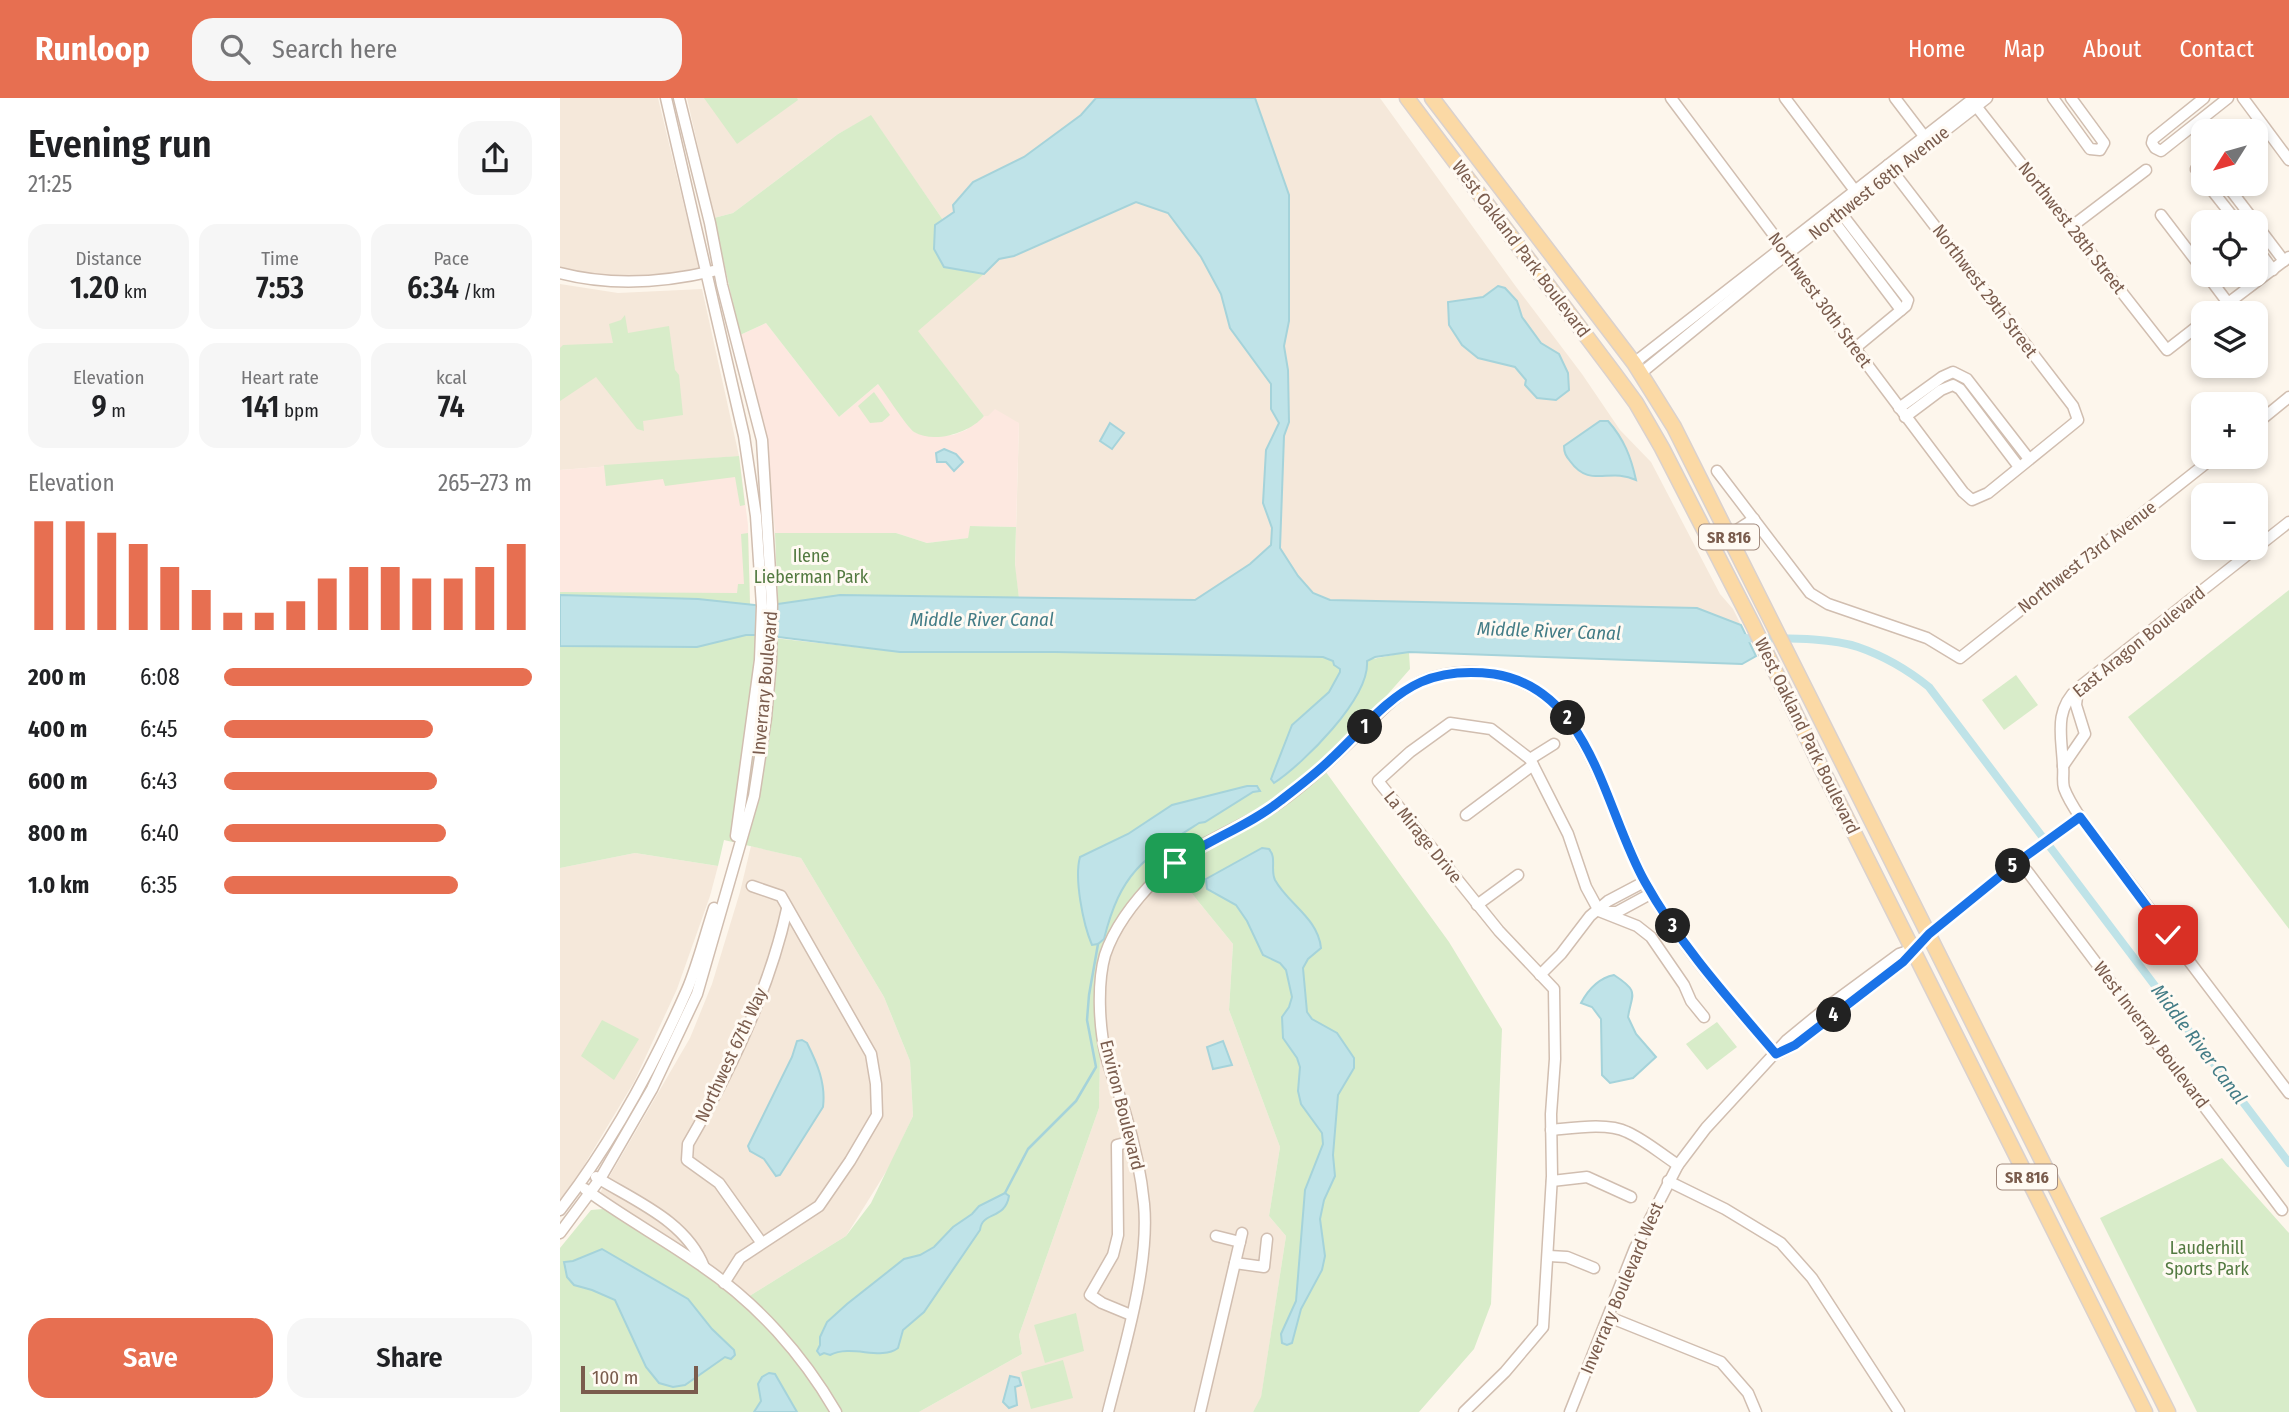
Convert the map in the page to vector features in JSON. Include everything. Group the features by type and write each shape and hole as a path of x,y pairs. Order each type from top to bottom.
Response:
{"main road":[{"name":"West Oakland Park Boulevard","path":"1407,98 1636,403 1662,448 2145,1412"},
{"name":"West Oakland Park Boulevard","path":"1432,98 1637,368 1679,436 2168,1412"},
{"path":"1463,172 1483,179 1491,175"},
{"path":"1479,192 1491,193 1513,204"},
{"path":"1820,765 1831,764 1851,780"},
{"path":"1997,1115 2017,1130 2028,1132"},
{"path":"2007,1136 2018,1138 2038,1152"},
{"path":"2084,1290 2104,1304 2115,1305"},
{"path":"2102,1325 2118,1326 2129,1335"}],"street":[{"name":"Inverrary Boulevard","path":"560,1233 600,1179 652,1089 697,994 754,796 766,718 767,605 762,440 666,98"},
{"name":"Inverrary Boulevard","path":"679,98 710,223 713,271 744,436 767,605"},
{"name":"Northwest 30th Street","path":"1671,98 1776,238 1854,349 1963,492 1972,500 1988,492 2020,467"},
{"path":"1785,98 1858,194"},
{"path":"1895,98 1927,140"},
{"name":"Northwest 68th Avenue","path":"1637,368 1975,102 1987,98"},
{"path":"2053,98 2090,149 2100,150 2104,143 2071,98"},
{"path":"2207,114 2201,100 2153,139 2152,143 2155,148 2161,150 2228,98"},
{"path":"2243,98 2289,160"},
{"name":"Northwest 28th Street","path":"1975,102 2167,350 2191,331"},
{"path":"2175,122 2184,133"},
{"name":"Northwest 29th Street","path":"1891,168 2073,406 2078,420 2029,459"},
{"path":"2071,227 2146,170"},
{"name":"Northwest 68th Avenue","path":"1784,253 1837,216 1858,194"},
{"path":"2216,196 2227,210"},
{"path":"2234,196 2245,210"},
{"path":"2161,215 2191,254"},
{"path":"1837,216 1901,310 1854,349"},
{"path":"2231,301 2286,259 2268,238"},
{"path":"2268,263 2273,270"},
{"path":"560,273 597,281 646,281 713,271"},
{"path":"1953,372 1967,379 2029,459 2020,467 1960,389 1953,385 1902,412 1941,377 1953,372"},
{"path":"2268,414 2289,397"},
{"name":"Northwest 73rd Avenue","path":"1754,519 1810,593 1821,600 1927,638 1960,658 2199,469"},
{"path":"1717,471 1754,519 1729,536"},
{"name":"East Aragon Boulevard","path":"2080,817 2063,785 2059,736 2060,716 2065,704 2078,688 2289,522"},
{"name":"Inverrary Boulevard","path":"560,1210 579,1185 639,1087 687,989 736,836 767,638"},
{"name":"Environ Boulevard","path":"1108,1412 1143,1252 1144,1209 1140,1173 1106,1055 1100,996 1105,957 1121,921 1160,875 1205,844 1275,805 1330,760 1396,697 1420,682 1447,673 1501,676 1541,693 1562,710 1588,753 1644,882 1699,965 1776,1054"},
{"path":"2063,766 2085,734 2076,705 2078,688"},
{"path":"2060,724 2069,720 2076,723 2080,728 2076,741 2078,746"},
{"name":"La Mirage Drive","path":"1540,975 1477,905 1378,781 1410,752 1450,723 1491,729 1532,762 1568,834 1586,887 1599,911"},
{"path":"1466,816 1554,744"},
{"path":"2080,817 2289,1093"},
{"name":"Inverrary Boulevard West","path":"1570,1412 1636,1248 1668,1181 1706,1128 1776,1054 1795,1045 1903,962 1929,934 2015,864 2080,817"},
{"name":"West Inverray Boulevard","path":"2015,864 2027,872 2282,1210"},
{"path":"1477,905 1518,875"},
{"path":"1472,1409 1543,1327 1549,1256 1552,1181 1550,1130 1555,1059 1554,989 1540,975 1561,954 1590,916 1608,901 1644,882"},
{"path":"724,1283 740,1258 819,1206 877,1115 871,1054 781,896 752,886"},
{"path":"1599,911 1617,912 1652,893"},
{"name":"Northwest 67th Way","path":"761,1242 719,1183 687,1160 688,1144 747,1029 780,937 787,909"},
{"path":"1599,911 1637,926 1651,937 1704,1017"},
{"path":"780,937 805,940"},
{"path":"1550,1130 1614,1128 1627,1132 1678,1165"},
{"name":"Environ Boulevard","path":"1131,1315 1090,1296 1113,1255 1118,1235 1117,1145 1132,1141"},
{"path":"587,1171 667,1220 697,1250 704,1267"},
{"name":"Inverrary Boulevard West","path":"1552,1181 1587,1178 1631,1197"},
{"path":"1668,1181 1724,1209 1781,1243 1812,1278 1899,1412"},
{"path":"579,1185 704,1267 768,1321 788,1343 836,1412"},
{"path":"1200,1412 1241,1237 1216,1236"},
{"path":"1235,1263 1264,1267 1267,1239"},
{"name":"Inverrary Boulevard West","path":"1549,1256 1567,1258 1594,1268"},
{"path":"1609,1317 1721,1362 1748,1393 1755,1412"}],"shaded area":[{"path":"560,98 658,98 699,268 644,277 599,276 560,267"},
{"path":"687,98 1096,98 1081,115 1024,157 973,183 953,205 954,212 943,220 871,116 838,134 733,213 714,218"},
{"path":"1255,98 1380,98 1620,430 1651,462 1720,594 1733,609 1741,625 1697,608 1401,603 1330,600 1313,593 1280,548 1284,435 1289,422 1288,370 1284,346 1289,321 1289,195"},
{"path":"1137,202 1168,213 1201,257 1221,294 1230,328 1271,384 1271,409 1279,423 1266,450 1263,503 1272,528 1271,545 1250,564 1195,600 1019,598 1015,569 1019,423 984,416 917,331 999,259 1014,256"},
{"path":"560,284 618,293 702,289 739,456 560,470"},
{"path":"766,323 839,417 878,384 914,432 932,436 953,435 966,430 995,409 1019,423 1016,527 971,526 968,538 927,543 896,533 775,533 767,440 740,335"},
{"path":"739,456 748,525 750,605 698,599 560,595 560,470"},
{"path":"751,846 801,858 884,997 910,1061 913,1116 889,1167 846,1236 743,1300 597,1198 690,1038 712,984"},
{"path":"635,853 718,866 677,989 634,1082 560,1201 560,868"},
{"path":"1176,874 1233,944 1229,1010 1280,1147 1269,1216 1286,1236 1261,1398 1253,1412 919,1412 1022,1354 1019,1335 1099,1108 1102,954 1145,897"}],"green space":[{"path":"704,98 797,98 798,100 737,144"},
{"path":"871,115 943,220 935,225 944,266 984,274 918,331 984,416 970,427 951,435 931,437 914,432 878,384 839,417 766,323 740,335 714,218 733,213 838,134"},
{"path":"625,315 628,333 669,326 675,370 679,375 683,415 643,421 644,431 637,429 596,377 560,401 560,348 563,345 613,343 609,324 621,320"},
{"path":"874,392 890,415 882,422 870,423 858,406"},
{"path":"739,456 745,505 740,506 735,477 665,486 663,479 606,486 604,465"},
{"name":"Ilene Lieberman Park","path":"970,526 1016,527 1015,565 1019,598 840,595 778,607 775,533 896,533 927,543 968,538"},
{"path":"748,533 750,605 560,596 560,592 737,593 738,584 744,584 741,534"},
{"path":"2289,590 2289,929 2128,717"},
{"path":"746,635 900,652 1323,657 1355,661 1409,652 1410,669 1323,768 1449,942 1502,1029 1491,1304 1474,1349 1419,1412 1253,1412 1261,1397 1286,1236 1269,1216 1280,1147 1229,1010 1233,944 1176,874 1145,897 1102,954 1099,1108 1019,1335 1022,1354 919,1412 560,1412 560,1248 591,1210 603,1209 650,1234 743,1300 846,1236 871,1203 913,1116 910,1061 884,997 801,858 724,840 718,866 635,853 560,868 560,646 697,647"},
{"path":"2016,675 2038,705 2004,730 1982,700"},
{"path":"602,1020 639,1039 614,1080 581,1056"},
{"path":"1717,1022 1737,1047 1707,1070 1686,1044"},
{"name":"Lauderhill Sports Park","path":"2222,1158 2289,1233 2289,1412 2197,1412 2100,1218"},
{"path":"1076,1313 1084,1351 1045,1363 1034,1325"},
{"path":"1063,1360 1073,1398 1031,1409 1021,1372"}],"water":[{"path":"1096,98 1255,98 1289,195 1289,321 1284,346 1288,370 1289,422 1284,436 1280,548 1313,593 1330,600 1697,608 1741,625 1756,656 1742,664 1409,652 1375,657 1367,661 1365,676 1347,711 1317,746 1274,783 1271,779 1292,725 1329,692 1340,672 1333,661 1323,657 900,652 762,635 746,635 697,647 560,646 560,595 698,599 764,606 840,595 1195,600 1250,564 1271,545 1272,528 1263,503 1266,450 1279,423 1271,409 1271,384 1230,328 1221,294 1201,257 1168,213 1136,202 1014,256 999,259 984,274 944,267 934,249 935,225 954,212 953,205 973,182 1024,157 1081,115"},
{"path":"1498,286 1505,288 1517,301 1522,317 1541,343 1559,354 1568,373 1569,390 1556,400 1537,398 1525,385 1526,380 1515,367 1478,358 1462,345 1449,325 1448,302 1483,297"},
{"path":"1600,421 1608,421 1623,442 1636,480 1617,475 1585,474 1566,456 1564,446"},
{"path":"1110,423 1124,433 1112,449 1100,441"},
{"path":"944,449 956,454 963,462 954,471 946,462 937,462 936,453"},
{"path":"1247,786 1257,786 1260,791 1253,792 1205,822 1199,823 1163,846 1137,869 1118,897 1104,939 1092,945 1080,901 1080,857 1128,834 1172,805"},
{"path":"1262,848 1271,852 1275,880 1309,920 1319,937 1321,948 1308,959 1303,968 1307,1012 1312,1019 1337,1033 1354,1058 1354,1068 1338,1095 1333,1155 1335,1176 1324,1200 1320,1219 1325,1256 1322,1270 1301,1309 1292,1343 1287,1345 1282,1343 1281,1334 1296,1301 1305,1190 1323,1144 1322,1133 1301,1104 1298,1091 1300,1067 1283,1038 1282,1017 1292,997 1286,970 1280,963 1263,955 1236,905 1207,889 1206,879"},
{"path":"1614,975 1631,989 1628,1017 1636,1034 1656,1057 1633,1078 1610,1083 1602,1075 1601,1019 1592,1007 1581,1003 1595,985"},
{"path":"797,1041 807,1043 820,1074 823,1107 780,1175 776,1176 764,1159 750,1151 748,1146 792,1057"},
{"path":"1223,1041 1232,1065 1213,1069 1207,1047"},
{"path":"1005,1193 1009,1196 1007,1204 985,1220 924,1312 903,1330 898,1348 883,1353 848,1351 820,1355 817,1351 827,1322 847,1304 904,1259 920,1255 934,1247 979,1206"},
{"path":"602,1249 688,1299 712,1329 734,1350 735,1355 731,1359 725,1357 685,1385 673,1387 659,1383 646,1367 615,1300 574,1285 567,1277 564,1262"},
{"path":"769,1373 775,1374 797,1412 754,1412 761,1401 758,1384 762,1377"},
{"path":"1010,1376 1019,1378 1021,1385 1015,1387 1017,1405 1009,1408 1003,1402"}],"waterway":[{"name":"Middle River Canal","path":"1739,638 1845,643 1886,659 1929,687 2289,1163"},
{"path":"1005,1193 1028,1149 1076,1101 1096,1067 1087,1020 1098,944"}],"route":[{"path":"1175,863 1275,805 1330,760 1396,697 1420,682 1447,673 1482,673 1520,682 1541,693 1562,710 1588,753 1644,882 1699,965 1776,1054 1795,1045 1903,962 1929,934 2015,864 2080,817 2168,935"}]}
